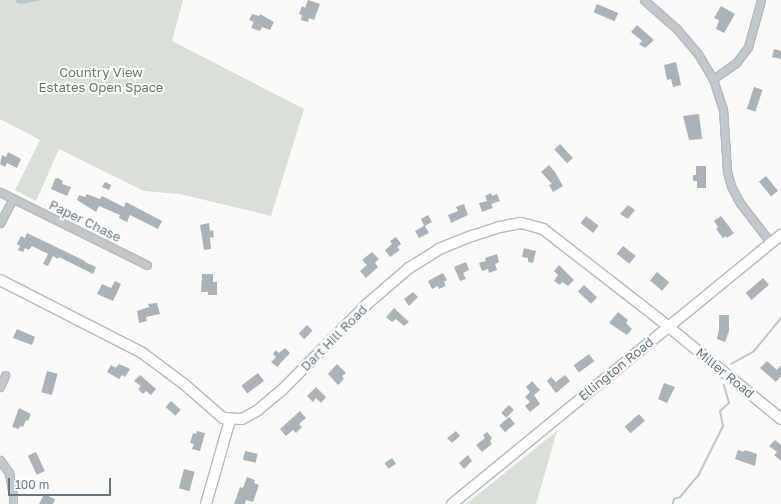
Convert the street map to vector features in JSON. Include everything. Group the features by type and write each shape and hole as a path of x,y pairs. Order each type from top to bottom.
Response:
{"street":[{"path":"644,0 681,34 698,54 712,79 722,109 727,171 731,186 740,203 771,243"},
{"path":"712,79 736,63 748,47 761,0"},
{"name":"Paper Chase","path":"0,192 147,265"},
{"path":"0,223 12,199"},
{"name":"Dart Hill Road","path":"230,420 242,419 258,410 282,390 366,305 408,268 440,249 500,227 521,223 543,229 668,327"},
{"name":"Ellington Road","path":"452,504 781,234"},
{"path":"0,280 141,352 184,384 223,418 230,420 206,504"},
{"name":"Miller Road","path":"668,327 781,419"},
{"path":"0,387 5,375"},
{"path":"0,460 9,473 13,504"}],"green space":[{"name":"Country View Estates Open Space","path":"0,0 183,0 172,41 304,109 271,216 180,194 144,191 59,149 36,201 15,190 40,140 0,119"},
{"path":"557,431 536,504 466,504"}],"shaded area":[{"path":"15,0 42,0 21,4 17,3"}],"building":[{"path":"308,0 320,4 314,20 309,18 308,22 301,20 302,15 299,14 302,6 305,8"},
{"path":"597,4 618,13 615,21 593,12"},
{"path":"721,6 735,14 724,33 716,29 719,20 714,18"},
{"path":"252,14 259,16 260,14 274,22 270,30 262,27 260,31 251,28 254,22 249,20"},
{"path":"637,25 654,40 645,48 639,44 642,41 631,32"},
{"path":"774,49 781,51 781,59 772,57"},
{"path":"676,62 681,85 673,87 671,79 667,80 664,65"},
{"path":"754,87 763,90 755,112 747,109"},
{"path":"699,114 702,139 689,140 683,116"},
{"path":"560,144 573,158 567,163 554,149"},
{"path":"8,152 21,159 17,168 7,163 5,167 0,164 2,155 6,157"},
{"path":"549,165 563,186 553,192 549,185 552,184 541,172"},
{"path":"696,166 706,166 706,188 697,188 697,181 693,181 693,175 696,175"},
{"path":"766,176 778,191 771,196 759,182"},
{"path":"58,178 63,181 62,184 71,187 67,196 51,189 55,179"},
{"path":"105,182 111,185 109,190 102,187"},
{"path":"491,193 492,196 497,194 500,201 491,204 493,208 482,212 479,203 487,201 485,196"},
{"path":"87,194 100,199 102,196 124,207 126,202 162,221 158,229 130,215 127,222 119,218 120,215 99,206 96,212 77,200 79,195 85,197"},
{"path":"464,204 468,215 451,223 448,215 458,211 456,207"},
{"path":"628,205 635,210 628,219 620,214"},
{"path":"428,215 432,222 425,226 429,233 419,238 415,231 424,226 421,219"},
{"path":"586,216 599,226 593,233 580,223"},
{"path":"721,216 734,233 727,238 726,236 723,238 716,229 718,227 714,221"},
{"path":"209,223 210,231 213,230 214,237 210,238 211,249 204,250 200,225"},
{"path":"27,233 96,267 93,274 59,257 58,259 53,256 48,266 43,264 48,254 32,246 29,250 25,248 23,252 18,250 20,246 17,244 21,236 25,238"},
{"path":"396,237 401,244 397,247 400,250 390,257 385,250 392,244 390,241"},
{"path":"623,246 636,256 629,264 617,254"},
{"path":"524,248 536,251 533,263 528,262 528,258 522,257"},
{"path":"372,252 379,259 375,263 378,267 366,278 360,271 367,265 362,260"},
{"path":"497,254 499,262 495,264 497,270 489,273 488,269 482,271 479,263 486,261 485,258"},
{"path":"466,262 469,270 463,273 466,279 460,281 454,267"},
{"path":"559,265 574,280 568,286 562,282 560,285 554,281 558,275 554,271"},
{"path":"657,272 669,282 662,291 650,280"},
{"path":"443,273 447,280 444,282 446,286 439,289 438,286 432,289 428,281"},
{"path":"202,274 213,274 213,282 217,282 217,295 208,295 208,292 201,292"},
{"path":"763,278 769,285 752,300 746,293"},
{"path":"115,281 121,284 113,301 97,294 102,284 111,288"},
{"path":"584,285 597,297 591,304 578,292"},
{"path":"413,292 418,297 409,306 404,299"},
{"path":"157,303 160,314 146,317 147,321 139,323 137,311 149,307 148,304"},
{"path":"394,308 409,322 404,326 396,319 392,322 386,317"},
{"path":"618,312 628,320 626,323 632,329 627,335 609,323"},
{"path":"719,315 729,315 729,331 725,342 717,339 719,330"},
{"path":"307,325 313,331 304,339 299,333"},
{"path":"17,329 35,337 32,345 13,338"},
{"path":"285,348 290,353 277,367 271,362 276,357 273,354 276,350 279,353"},
{"path":"589,354 594,361 579,372 574,365"},
{"path":"767,361 777,370 781,365 781,376 776,382 760,368"},
{"path":"119,364 130,369 125,377 122,375 119,379 107,372 111,365 116,368"},
{"path":"337,364 346,373 342,376 344,379 338,385 328,374"},
{"path":"47,371 58,374 52,395 41,392"},
{"path":"258,373 264,381 247,394 241,386"},
{"path":"140,375 156,389 151,395 146,391 143,394 138,389 141,386 134,381"},
{"path":"565,375 570,381 556,393 547,381 551,377 556,382"},
{"path":"532,381 540,390 534,395 540,404 530,412 525,406 530,402 525,397 530,392 526,387"},
{"path":"664,383 675,387 667,403 658,399"},
{"path":"316,387 326,397 321,403 316,398 313,402 307,396"},
{"path":"171,401 181,410 175,416 166,407"},
{"path":"509,405 514,410 506,418 501,413"},
{"path":"19,408 31,414 28,421 26,420 23,427 20,426 19,429 12,427"},
{"path":"300,411 306,418 299,424 302,427 296,433 293,430 286,436 280,429"},
{"path":"639,414 645,421 631,433 625,426"},
{"path":"509,417 515,424 505,432 499,426"},
{"path":"197,431 205,433 200,451 192,449 194,444 190,443 193,433 196,434"},
{"path":"456,431 460,436 452,443 447,438"},
{"path":"487,432 492,438 490,441 492,444 482,452 476,445 485,438 483,435"},
{"path":"775,440 781,445 781,461 774,455 777,452 769,446"},
{"path":"738,450 744,452 745,450 757,454 755,466 735,459"},
{"path":"245,451 258,454 256,463 243,460"},
{"path":"36,452 45,471 37,475 28,456"},
{"path":"468,455 472,461 464,469 459,463"},
{"path":"392,458 396,464 388,469 385,463"},
{"path":"184,469 195,472 189,491 179,488"},
{"path":"247,477 255,480 254,483 259,485 253,502 246,500 245,504 234,504 240,487 243,488"},
{"path":"44,494 55,499 53,504 39,504"}],"waterway":[{"path":"731,364 754,351 781,318"},
{"path":"673,504 674,499 680,497 699,474 723,426 720,411 729,403 724,385"}]}
